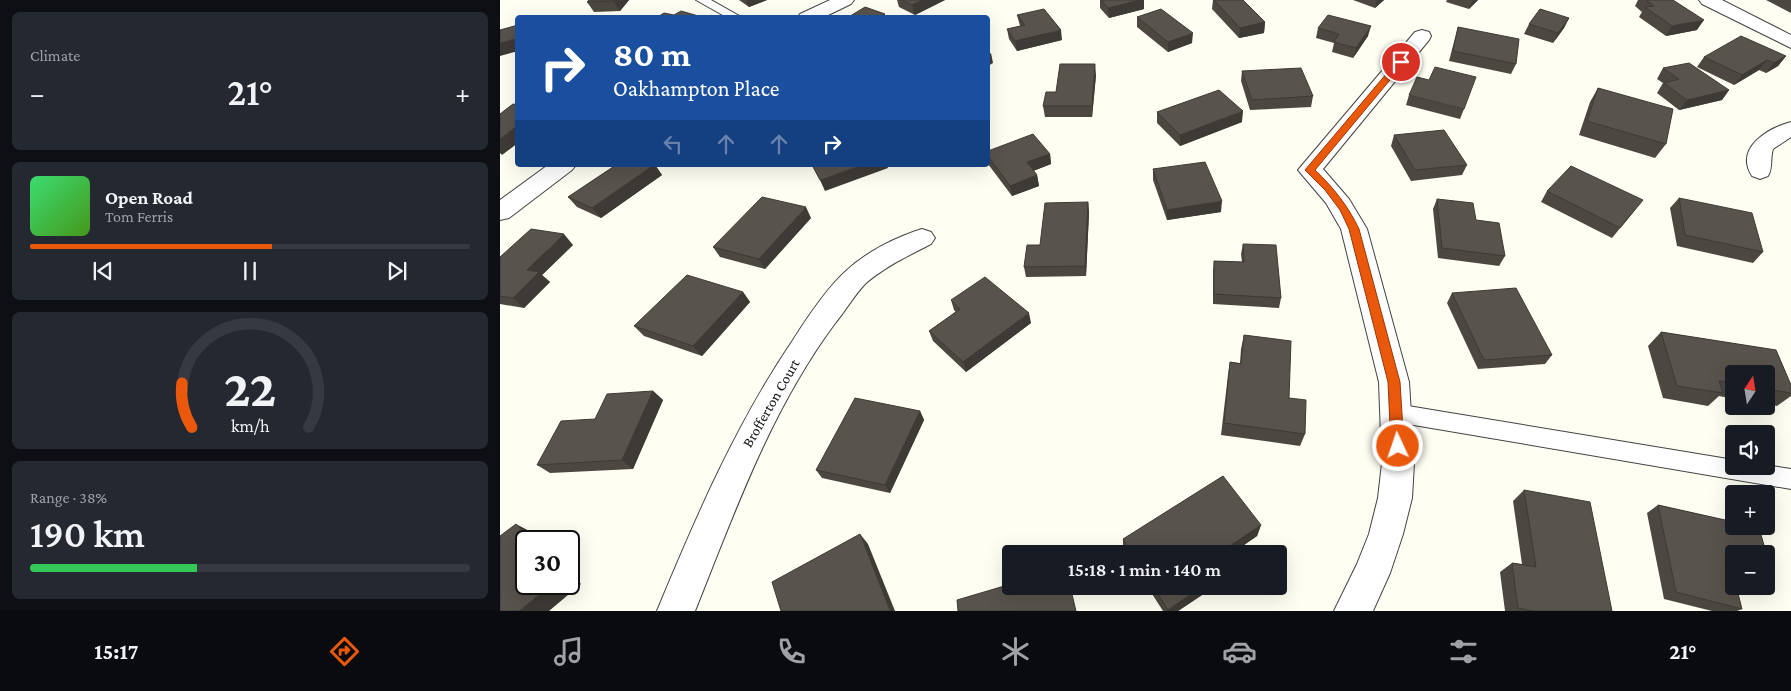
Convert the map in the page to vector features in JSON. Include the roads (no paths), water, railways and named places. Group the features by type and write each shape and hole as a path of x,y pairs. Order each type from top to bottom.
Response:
{"street":[{"path":"812,15 844,0"},
{"path":"1708,0 1791,42"},
{"path":"1353,611 1372,573 1386,534 1395,498 1398,463 1394,382 1354,229 1344,209 1329,188 1310,170 1358,115 1422,36"},
{"path":"1760,171 1757,156 1763,145 1791,129"},
{"path":"500,212 561,167"},
{"name":"Brofferton Court","path":"676,611 740,458 777,388 816,328 855,278 879,259 922,238"}],"lane":[{"path":"702,0 732,15"},
{"path":"1396,413 1791,478"}]}
